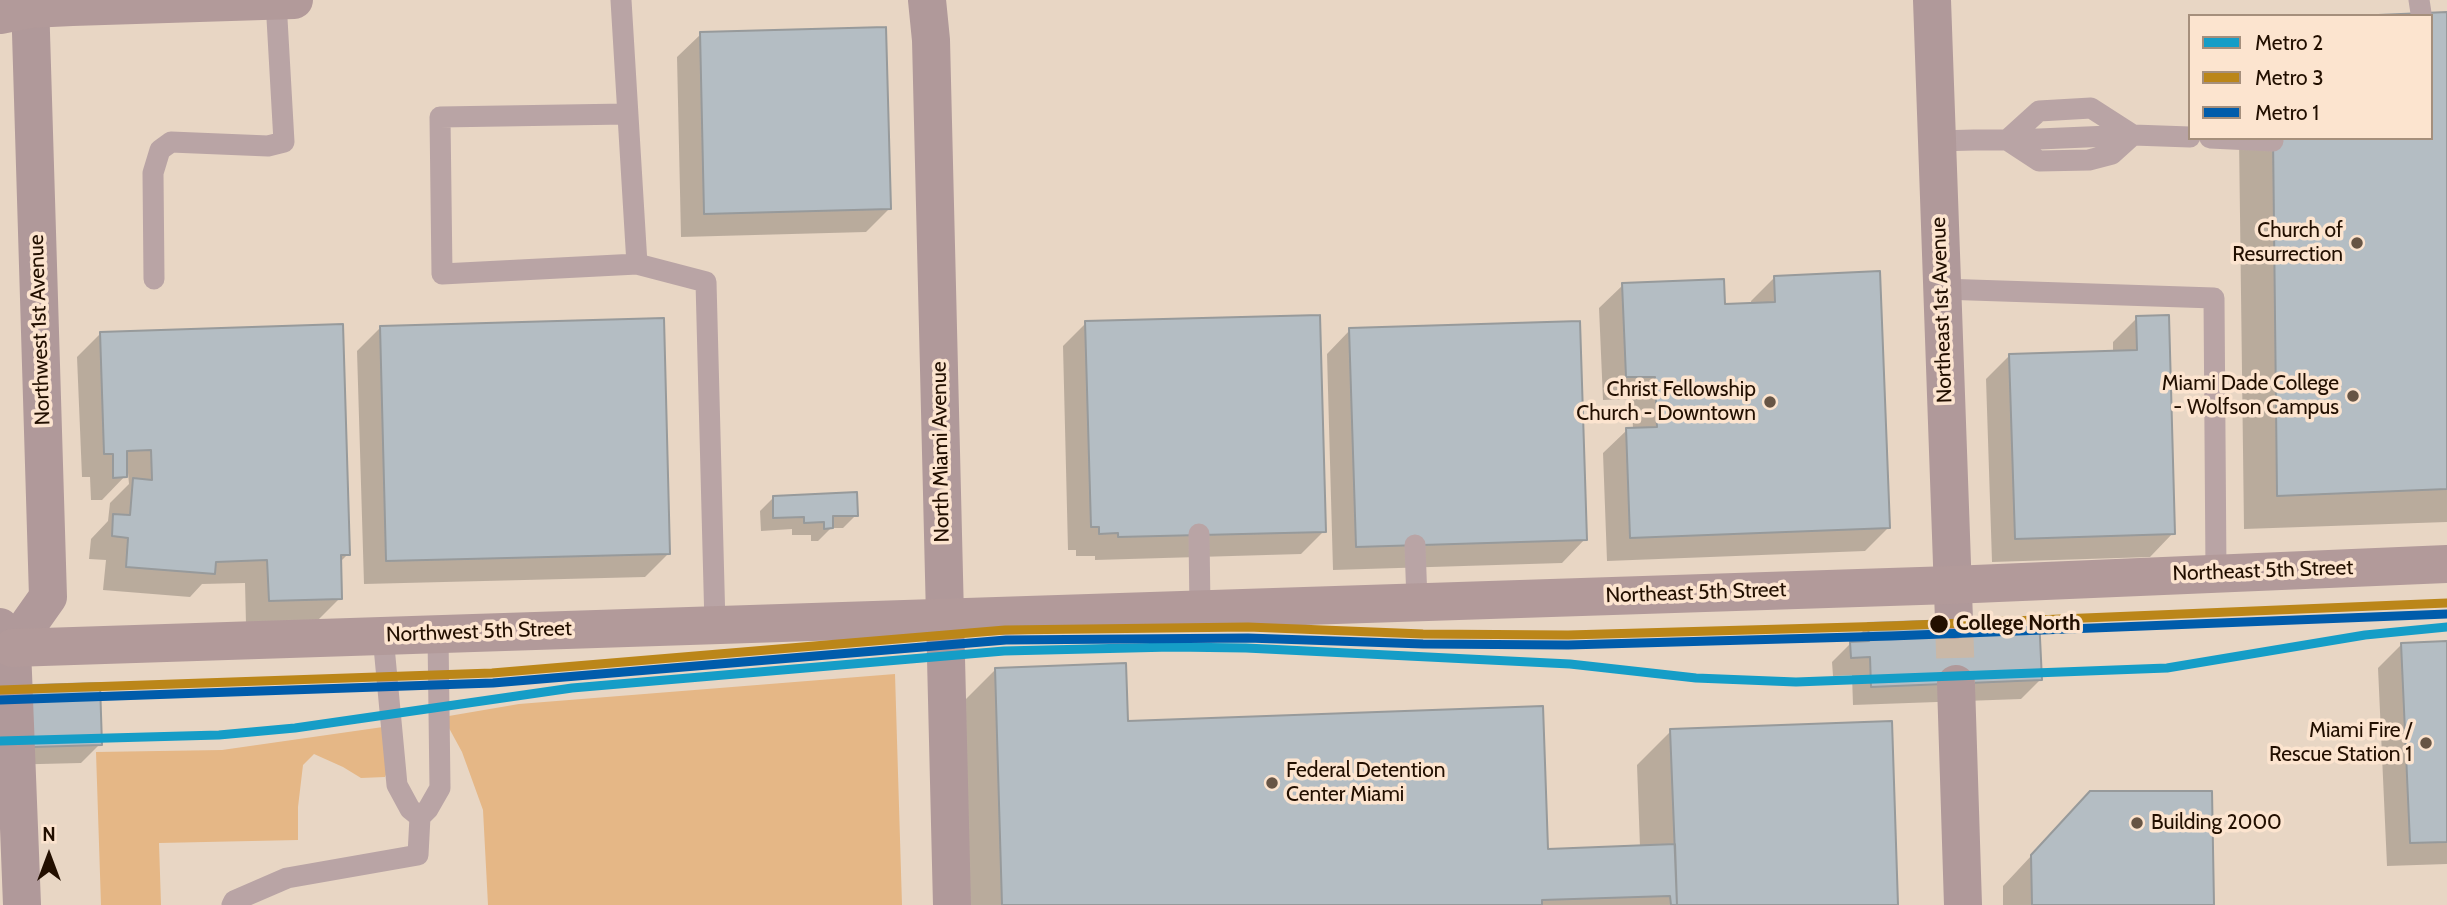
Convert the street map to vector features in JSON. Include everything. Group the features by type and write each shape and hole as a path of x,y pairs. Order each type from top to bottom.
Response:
{"main road":[{"path":"20,8 294,0"},
{"name":"North Miami Avenue","path":"927,0 931,40 951,905"},
{"name":"Northeast 1st Avenue","path":"1932,0 1953,602"},
{"name":"Northwest 1st Avenue","path":"6,638 48,597 20,8"},
{"name":"Northeast 5th Street","path":"945,617 1417,602 1953,602 2216,573 2447,564"},
{"name":"Northwest 5th Street","path":"6,638 438,635 945,617"},
{"path":"6,638 22,905"},
{"path":"1956,684 1963,905"}],"lane":[{"path":"621,0 637,264"},
{"path":"154,279 153,173 160,150 171,142 268,146 284,142 276,1"},
{"path":"626,114 440,117 442,274 637,264 706,282 715,625"},
{"path":"1936,141 2133,135 2188,137"},
{"path":"2252,140 2273,141"},
{"path":"1941,289 2214,298 2216,573"},
{"path":"1199,534 1200,609"},
{"path":"1416,545 1417,602"},
{"path":"232,905 234,901 287,878 418,855 420,817 440,788 438,635"},
{"path":"383,636 397,785 420,817"}],"shaded area":[{"path":"895,674 902,905 488,905 483,810 462,752 443,717 519,704"},
{"path":"390,726 395,752 385,777 361,778 314,754 303,765 298,807 298,840 159,843 161,905 101,905 96,752 222,750"}],"building":[{"path":"2447,12 2447,489 2277,496 2273,140 2433,140 2433,14 2401,14"},
{"path":"886,27 891,209 704,214 700,32"},
{"name":"Christ Fellowship Church - Downtown","path":"1880,271 1890,528 1630,538 1626,428 1657,427 1655,377 1626,377 1622,283 1724,279 1725,304 1775,302 1774,276"},
{"path":"1320,315 1326,532 1118,537 1118,533 1099,534 1099,527 1091,527 1085,321"},
{"path":"2169,315 2175,534 2015,539 2009,354 2137,350 2136,316"},
{"path":"664,318 670,554 386,561 380,326"},
{"path":"1580,321 1587,540 1356,547 1349,328"},
{"path":"343,324 350,555 341,555 342,599 269,601 267,560 216,562 215,574 126,567 128,538 112,536 113,514 130,515 133,478 152,480 151,450 127,451 127,477 113,478 113,454 104,454 100,332"},
{"path":"857,492 858,516 833,516 833,528 824,529 824,522 804,523 804,517 773,518 773,496"},
{"path":"2039,617 2042,680 1871,687 1870,657 1851,658 1850,642 1869,641 1868,623"},
{"name":"Miami Fire / Rescue Station 1","path":"2447,641 2447,842 2410,843 2401,643"},
{"name":"Federal Detention Center Miami","path":"1126,663 1128,721 1543,706 1548,849 1675,844 1677,905 1671,905 1670,896 1542,900 1542,905 1002,905 995,668"},
{"path":"100,683 102,745 0,748 0,686"},
{"path":"1892,721 1898,905 1677,905 1670,729"},
{"name":"Building 2000","path":"2090,791 2212,791 2214,905 2032,905 2031,855"}],"tunnel":[{"path":"1954,620 1956,684"}],"metro line":[{"name":"3","path":"0,690 492,673 1005,630 1248,627 1423,634 1568,635 1891,626 2447,603"},
{"name":"1","path":"0,700 493,683 1006,640 1248,638 1423,644 1568,645 1891,636 2447,614"},
{"name":"2","path":"0,741 219,735 295,728 572,688 1004,651 1246,648 1570,664 1696,678 1796,682 2167,668 2365,635 2447,627"}],"place":[{"name":"Church of Resurrection","path":"2357,243"},
{"name":"Miami Dade College - Wolfson Campus","path":"2353,396"},
{"name":"Christ Fellowship Church - Downtown","path":"1770,402"},
{"name":"College North","path":"1939,624"},
{"name":"Miami Fire / Rescue Station 1","path":"2426,743"},
{"name":"Federal Detention Center Miami","path":"1272,783"},
{"name":"Building 2000","path":"2137,823"}]}
